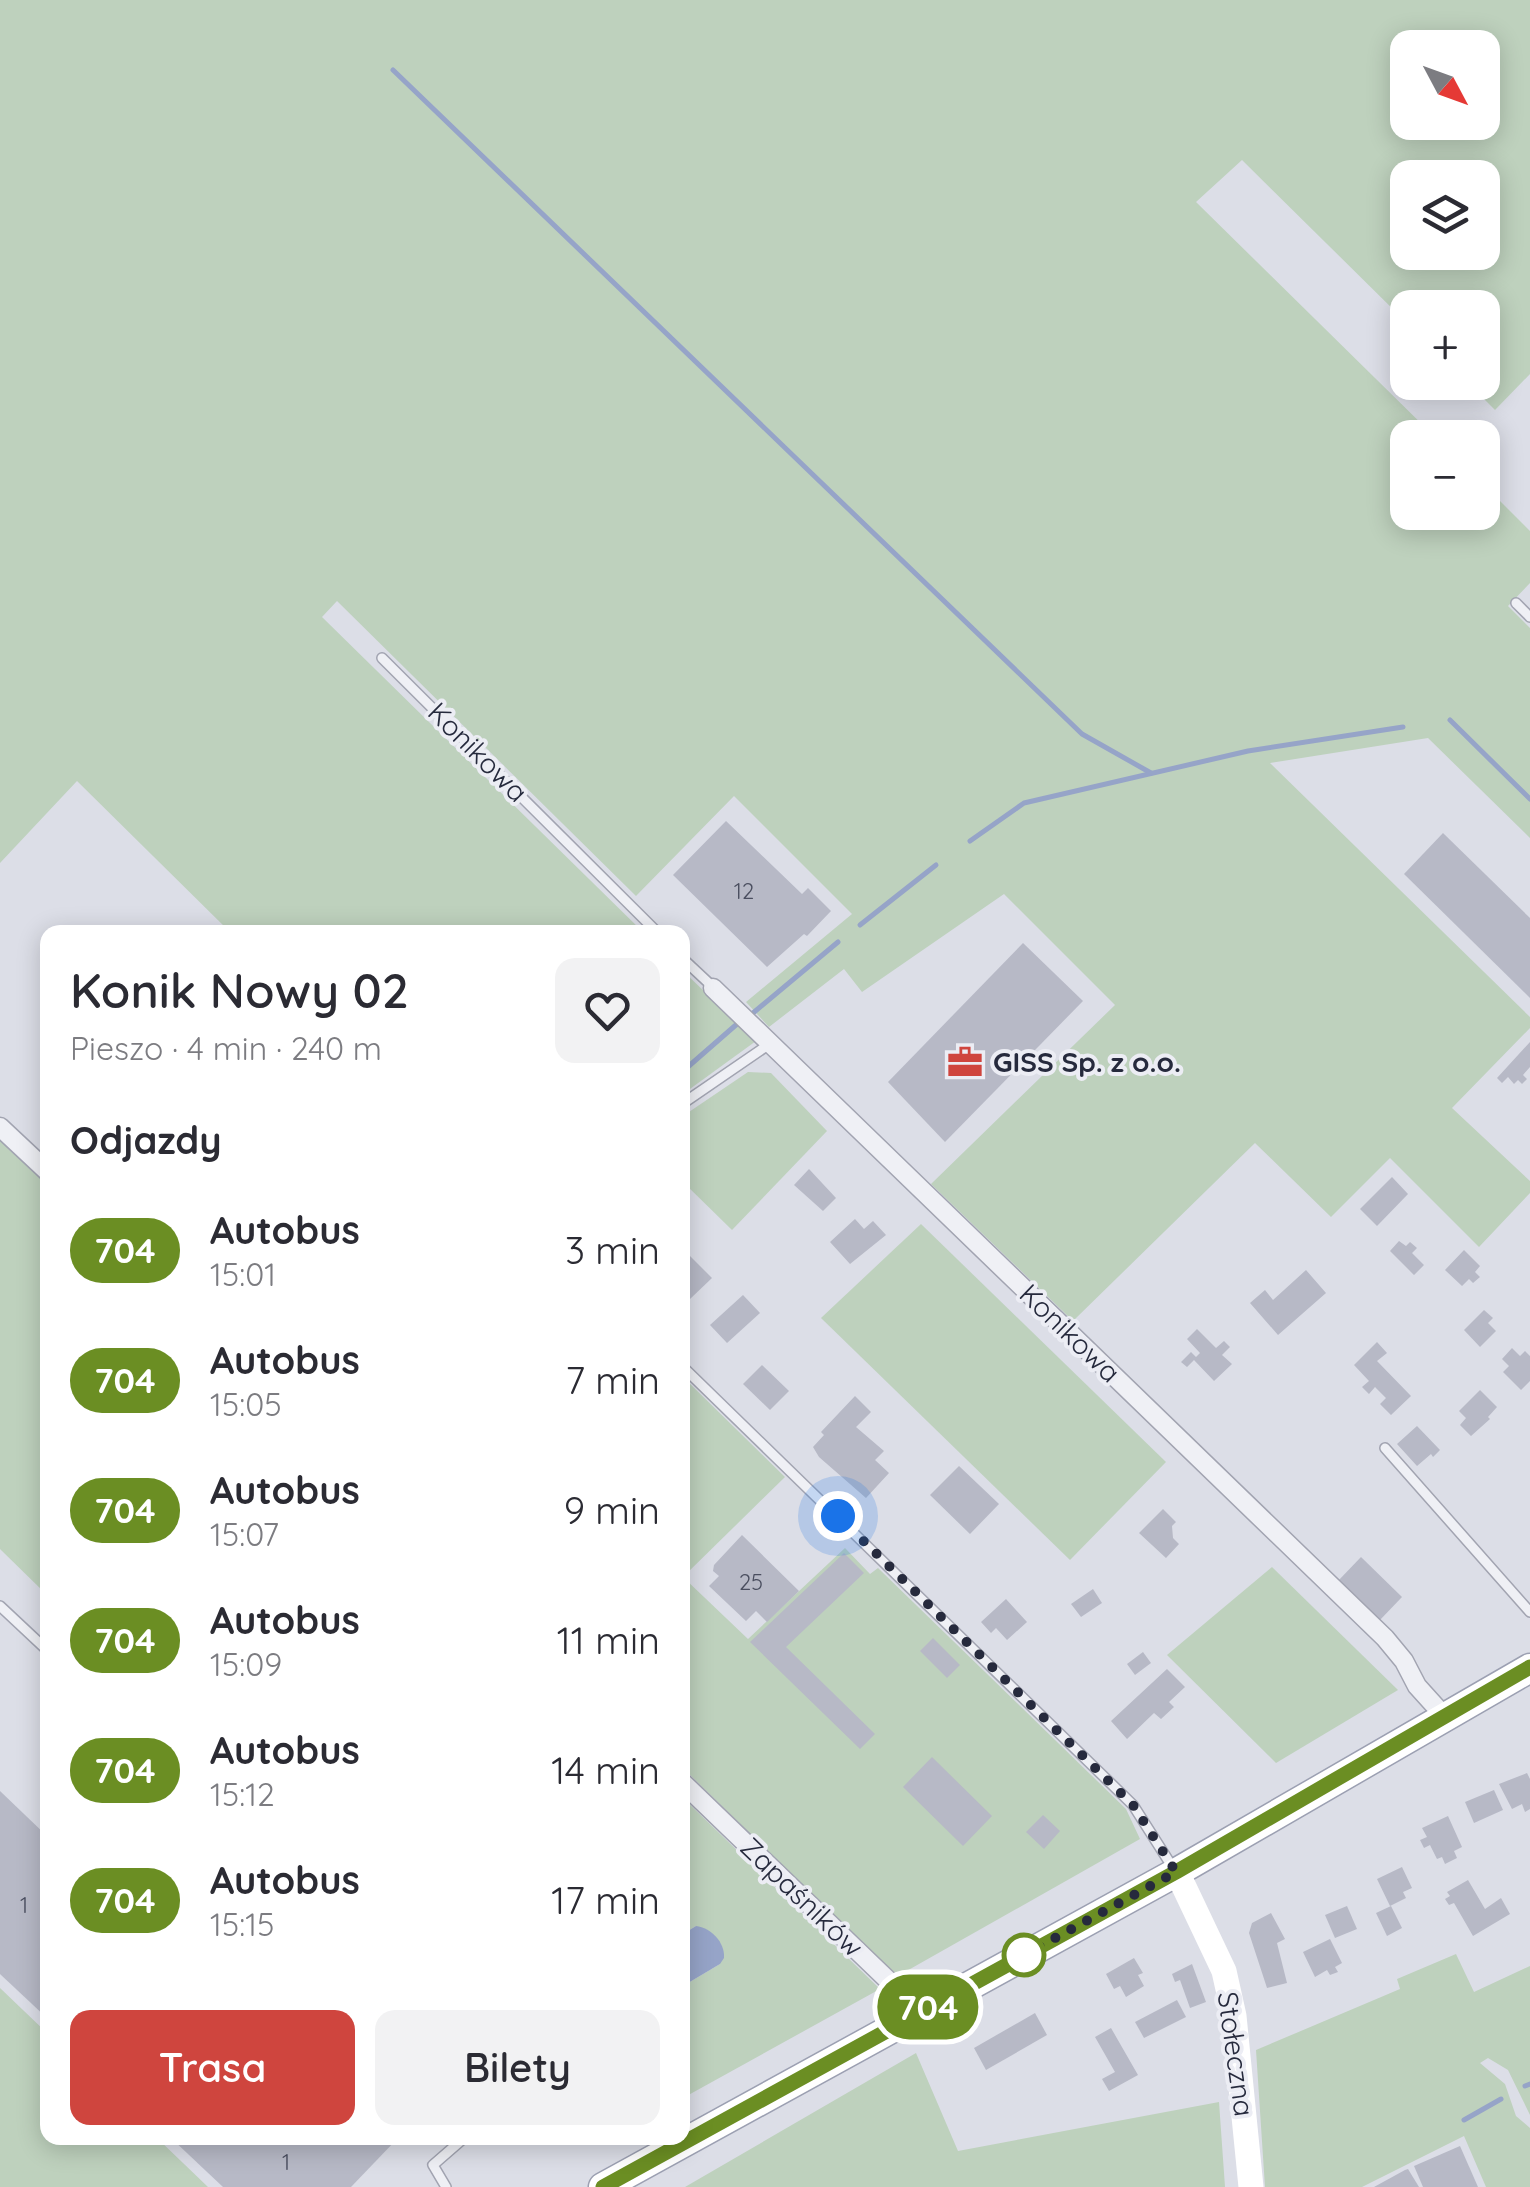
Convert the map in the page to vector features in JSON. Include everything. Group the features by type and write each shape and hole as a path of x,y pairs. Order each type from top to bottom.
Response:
{"main road":[{"path":"690,2139 1176,1872 1530,1668"},
{"path":"603,2187 679,2145"}],"street":[{"name":"Konikowa","path":"713,988 1384,1638 1417,1686 1446,1716"},
{"path":"0,1127 40,1164"},
{"name":"Zapaśników","path":"690,1790 920,2012"},
{"name":"Stołeczna","path":"1176,1872 1224,1972 1236,2033 1251,2187"}],"lane":[{"path":"1516,604 1530,617"},
{"name":"Konikowa","path":"382,658 650,925"},
{"name":"Konikowa","path":"690,966 713,988"},
{"path":"690,1099 771,1043"},
{"path":"690,1374 1133,1805 1176,1872"},
{"path":"1385,1448 1530,1612"},
{"path":"0,1606 40,1644"},
{"path":"446,2187 434,2165 456,2145"}],"green space":[{"path":"0,0 1530,0 1530,374 1495,410 1485,400 1500,400 1500,290 1390,290 1390,306 1242,160 1196,202 1390,393 1390,400 1397,400 1418,420 1390,420 1390,530 1500,530 1500,501 1530,531 1530,583 1508,606 1530,628 1530,838 1428,738 1270,763 1530,1017 1530,1028 1452,1108 1530,1181 1530,1193 1479,1247 1390,1158 1331,1217 1255,1143 1073,1321 931,1184 1115,1005 1004,894 862,992 844,969 769,1027 746,1002 852,914 734,796 636,896 337,601 322,617 636,925 223,925 77,781 0,863"},
{"path":"690,978 756,1041 690,1089"},
{"path":"748,1072 771,1073 827,1131 732,1230 690,1189 690,1111"},
{"path":"0,1140 40,1178 40,1588 0,1549"},
{"path":"921,1224 1166,1462 1070,1560 821,1318"},
{"path":"690,1384 785,1477 690,1570"},
{"path":"845,1548 870,1574 878,1568 1126,1809 1140,1839 896,1977 690,1775 690,1584 748,1639"},
{"path":"1272,1567 1398,1690 1276,1763 1167,1655"},
{"path":"690,1805 880,1989 690,2094 690,1982 720,1964 696,1926 690,1930"},
{"path":"1456,1954 1474,1992 1530,1966 1530,2115 1508,2070 1488,2058 1480,2063 1505,2084 1516,2116 1530,2128 1530,2187 1486,2187 1464,2136 1362,2187 1265,2187 1256,2050 1400,1989 1397,1979"},
{"path":"0,1988 40,2026 40,2145 164,2145 208,2187 0,2187"},
{"path":"916,2053 958,2151 1219,2102 1225,2187 685,2187"}],"water":[{"path":"696,1926 716,1937 724,1958 690,1982 690,1930"}],"building":[{"path":"726,821 802,894 808,888 831,911 807,936 804,934 767,967 673,875"},
{"path":"1443,833 1530,918 1530,998 1404,874"},
{"name":"GISS Sp. z o.o.","path":"1023,943 1083,1001 945,1142 888,1082"},
{"path":"1530,1042 1530,1067 1523,1075 1527,1079 1514,1084 1508,1077 1502,1083 1497,1078"},
{"path":"809,1169 836,1198 823,1211 794,1185"},
{"path":"1392,1177 1408,1194 1377,1226 1360,1209"},
{"path":"855,1219 864,1229 873,1221 886,1235 850,1264 830,1242"},
{"path":"1399,1241 1406,1246 1410,1242 1417,1248 1412,1253 1424,1265 1414,1275 1390,1251"},
{"path":"1464,1250 1480,1266 1475,1272 1480,1277 1473,1283 1469,1279 1462,1286 1445,1270"},
{"path":"690,1256 712,1278 690,1299"},
{"path":"1306,1270 1326,1293 1278,1335 1250,1303 1265,1290 1273,1300"},
{"path":"743,1295 760,1313 727,1343 710,1325"},
{"path":"1484,1310 1493,1318 1488,1323 1496,1331 1480,1347 1464,1330"},
{"path":"1197,1329 1216,1348 1224,1341 1230,1347 1222,1355 1232,1364 1214,1381 1194,1360 1187,1367 1181,1362 1191,1352 1196,1357 1200,1353 1187,1339"},
{"path":"1377,1342 1387,1353 1377,1361 1411,1396 1391,1415 1380,1404 1386,1398 1375,1387 1369,1394 1362,1387 1369,1381 1354,1365"},
{"path":"1512,1348 1520,1356 1525,1351 1530,1356 1530,1381 1521,1390 1503,1372 1509,1366 1502,1359"},
{"path":"762,1365 789,1391 770,1410 743,1384"},
{"path":"1480,1390 1497,1407 1471,1436 1460,1425 1466,1418 1459,1411"},
{"path":"855,1396 871,1412 856,1427 884,1451 875,1460 889,1473 866,1498 819,1457 813,1447 824,1435 821,1432"},
{"path":"1417,1426 1440,1450 1417,1466 1397,1444"},
{"path":"959,1466 999,1504 970,1534 930,1495"},
{"path":"1163,1509 1176,1522 1172,1526 1173,1538 1179,1544 1166,1558 1139,1533"},
{"path":"742,1535 799,1591 767,1622 756,1611 746,1621 709,1586 719,1576 713,1571 714,1565"},
{"path":"844,1553 864,1573 786,1647 875,1734 860,1749 750,1642"},
{"path":"1361,1557 1402,1597 1379,1621 1338,1581"},
{"path":"1093,1589 1102,1603 1081,1617 1071,1604"},
{"path":"1006,1599 1027,1622 1007,1640 996,1628 991,1633 981,1622"},
{"path":"933,1638 960,1665 947,1678 920,1651"},
{"path":"1143,1652 1151,1663 1135,1675 1127,1664"},
{"path":"1167,1669 1185,1687 1169,1702 1174,1707 1161,1719 1154,1713 1127,1739 1111,1721"},
{"path":"932,1757 992,1816 963,1846 903,1787"},
{"path":"1527,1773 1530,1809 1525,1812 1522,1804 1512,1809 1499,1784"},
{"path":"1494,1790 1503,1810 1474,1823 1465,1802"},
{"path":"0,1791 40,1829 40,2012 0,1974"},
{"path":"1043,1815 1060,1831 1044,1849 1026,1832"},
{"path":"1448,1816 1462,1847 1454,1851 1457,1858 1445,1864 1442,1857 1437,1859 1430,1845 1424,1848 1420,1840 1427,1837 1422,1828"},
{"path":"1402,1867 1412,1888 1403,1892 1406,1898 1390,1906 1377,1879"},
{"path":"1468,1880 1485,1909 1501,1898 1510,1914 1473,1936 1454,1903 1449,1905 1445,1899 1450,1896 1447,1892"},
{"path":"1347,1906 1357,1929 1335,1938 1325,1915"},
{"path":"1391,1906 1402,1928 1387,1936 1376,1913"},
{"path":"1271,1913 1285,1939 1277,1943 1287,1983 1267,1988 1249,1933 1252,1923"},
{"path":"1330,1939 1342,1963 1335,1967 1338,1972 1330,1975 1327,1970 1315,1977 1303,1952"},
{"path":"1134,1958 1143,1973 1138,1975 1144,1986 1126,1997 1120,1986 1114,1989 1106,1974"},
{"path":"1192,1964 1206,2002 1190,2008 1180,1980 1175,1982 1172,1974"},
{"path":"1177,2000 1186,2017 1144,2038 1135,2022"},
{"path":"1035,2013 1047,2035 986,2070 974,2048"},
{"path":"1111,2028 1138,2075 1109,2091 1102,2079 1115,2072 1095,2037"},
{"path":"178,2145 391,2145 351,2187 223,2187"},
{"path":"1460,2146 1478,2187 1423,2187 1414,2166"},
{"path":"1405,2170 1419,2187 1374,2187"}],"waterway":[{"path":"393,70 1082,734 1151,773"},
{"path":"1450,720 1530,799"},
{"path":"970,841 1024,803 1248,751 1403,727"},
{"path":"860,925 936,865"},
{"path":"753,1013 838,942"},
{"path":"690,1065 737,1024"},
{"path":"1525,2086 1530,2084"},
{"path":"1464,2120 1501,2099"}],"bus line":[{"name":"704","path":"690,2138 1176,1872 1530,1667"},
{"name":"704","path":"603,2187 678,2145"}],"place":[{"name":"GISS Sp. z o.o.","path":"965,1062"}],"route":[{"path":"838,1516 1133,1805 1176,1872 1024,1955"}]}
